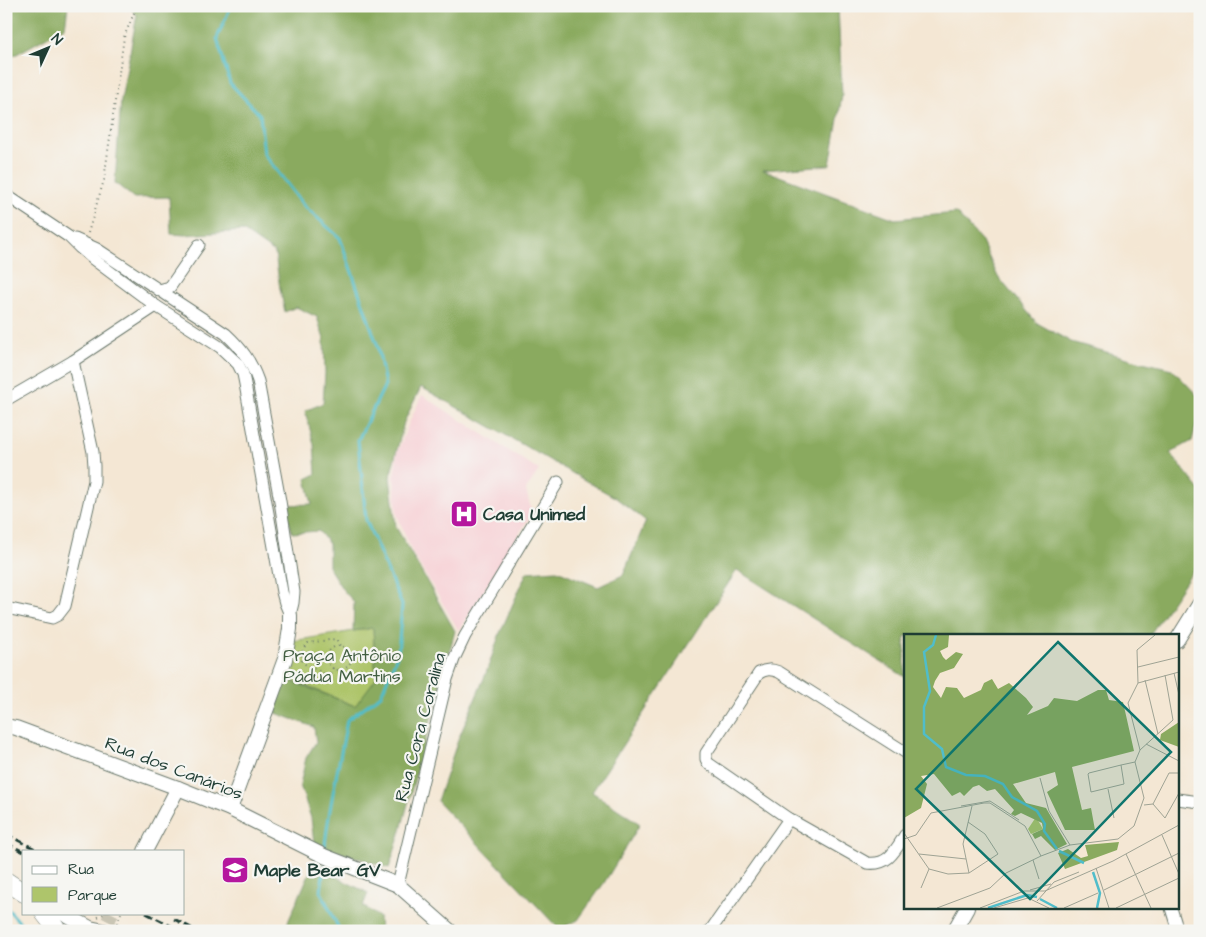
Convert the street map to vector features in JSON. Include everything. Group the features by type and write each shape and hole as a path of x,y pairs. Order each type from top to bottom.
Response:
{"main road":[{"path":"45,914 58,931"}],"street":[{"path":"6,195 69,237 93,259 156,306 242,361"},
{"path":"69,237 97,249 166,291 226,334 236,344 242,361 282,592 290,615 290,629 285,660 230,809"},
{"path":"166,291 199,245"},
{"path":"6,400 73,361 156,306"},
{"path":"6,608 52,618 58,615 65,606 94,481 92,452 73,361"},
{"name":"Rua Cora Coralina","path":"398,885 447,679 454,659 465,636 558,482"},
{"path":"1178,638 1200,603"},
{"path":"904,751 779,672 771,669 764,670 759,674 706,753 708,764 789,819 867,863 884,862 890,857 904,836"},
{"name":"Rua dos Canários","path":"6,726 16,728 178,788 230,809 324,856 398,885"},
{"path":"145,850 178,788"},
{"path":"1178,799 1200,802"},
{"path":"710,931 789,819"},
{"path":"398,885 450,931"},
{"path":"954,931 966,910"},
{"path":"1173,910 1178,931"},
{"path":"64,914 90,928 105,927"}],"path":[{"path":"85,243 104,180 124,37 137,6"},
{"path":"333,668 329,676 304,664 301,660 302,652 308,643 336,639 340,646 350,652 350,663 345,669 341,670 333,668 328,662 328,655 332,649 340,646"},
{"path":"287,651 328,655"},
{"path":"121,914 117,923 122,931"}],"shaded area":[{"name":"Casa Unimed","path":"422,395 539,470 526,490 532,513 459,631 412,552 397,515 394,479 397,453"}],"green space":[{"path":"6,6 68,6 65,27 6,60"},
{"path":"128,6 838,6 842,96 830,165 763,170 895,219 956,213 981,240 998,277 1037,323 1071,342 1172,369 1200,398 1200,409 1192,441 1170,453 1200,490 1200,560 1150,634 904,634 904,676 737,570 592,792 640,824 604,883 578,920 559,929 437,801 458,740 485,676 500,633 527,572 557,570 598,587 623,575 646,521 616,498 421,387 404,422 390,477 396,527 455,631 389,868 314,844 311,818 300,785 306,758 316,742 314,727 276,713 283,678 355,706 376,678 373,628 353,631 354,602 343,590 329,568 329,544 319,531 292,533 285,505 312,504 306,479 316,474 314,444 305,411 323,403 325,373 324,339 317,317 296,307 285,312 275,253 243,231 185,235 171,234 169,197 134,198 115,183 121,100 137,15"},
{"name":"Praça Antônio Pádua Martins","path":"373,628 376,679 355,706 282,676 292,641"},
{"path":"313,865 368,893 363,906 379,917 380,931 284,931"}],"waterway":[{"path":"231,6 217,38 230,83 260,115 264,154 303,205 340,238 378,347 385,385 358,440 366,520 402,605 398,653 381,695 347,720 325,846"},
{"path":"324,865 321,892 340,931"},
{"path":"6,907 22,925 24,931"}],"tunnel":[{"path":"108,921 112,914"}],"railway":[{"path":"6,834 37,850"},
{"path":"6,843 22,851"},
{"path":"148,914 181,931"},
{"path":"174,919 197,931"}],"place":[{"name":"Casa Unimed","path":"464,514"},
{"name":"Maple Bear GV","path":"235,870"}]}
